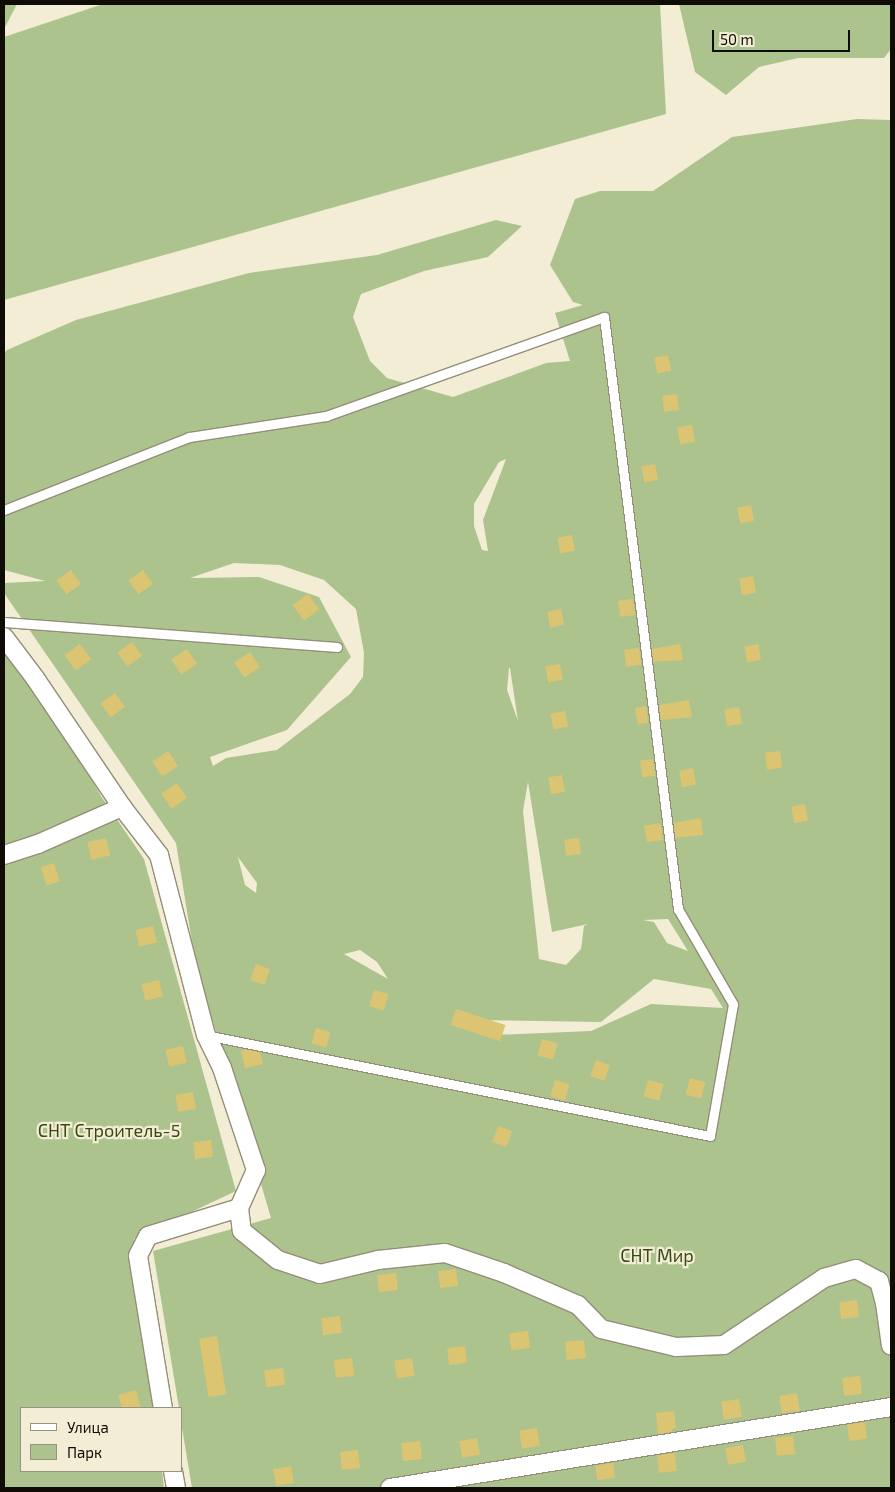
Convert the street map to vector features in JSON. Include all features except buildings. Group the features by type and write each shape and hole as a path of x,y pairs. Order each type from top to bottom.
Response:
{"street":[{"path":"4,638 35,678 122,807 160,855 206,1035 222,1068 256,1170 239,1208 242,1232 278,1260 320,1274 378,1260 445,1253 504,1273 578,1305 600,1329 676,1347 724,1345 824,1278 856,1269 879,1281 886,1303 891,1346"},
{"path":"4,855 38,844 122,807"},
{"path":"163,1407 138,1256 148,1236 239,1208"},
{"path":"390,1488 891,1407"},
{"path":"174,1472 176,1488"}],"lane":[{"path":"4,510 189,437 326,416 604,317 678,909 733,1004 710,1136 206,1035"},
{"path":"4,622 337,647"}],"green space":[{"path":"4,4 17,4 4,29"},
{"path":"103,4 660,4 666,114 4,300 4,37"},
{"path":"679,4 891,4 891,49 884,58 798,58 759,67 726,95 695,72"},
{"name":"СНТ Мир","path":"857,119 891,120 891,1488 192,1488 182,1428 182,1407 179,1407 153,1251 271,1218 195,961 176,843 4,593 4,583 45,581 4,570 4,353 76,320 249,273 377,255 496,220 522,226 488,257 424,271 361,294 353,317 370,361 387,378 453,397 546,363 570,361 555,313 583,305 573,302 550,265 575,199 600,191 653,191 732,137","holes":["506,459 483,520 488,551 482,550 474,526 474,504 499,462","234,563 280,565 324,580 356,609 364,653 363,677 350,694 277,750 226,758 213,766 210,757 287,730 351,657 319,597 259,577 190,578","510,668 518,721 507,690","528,782 552,932 588,924 584,926 581,949 566,965 539,959 523,811","238,857 257,883 256,893 245,885","668,919 688,951 667,943 654,922 643,920","360,950 377,962 388,979 344,954","654,979 711,989 723,1008 651,1004 591,1031 493,1035 471,1020 601,1022"]},
{"name":"СНТ Строитель-5","path":"4,625 101,796 144,859 236,1191 134,1239 154,1407 20,1407 20,1472 162,1472 164,1488 4,1488"}]}
